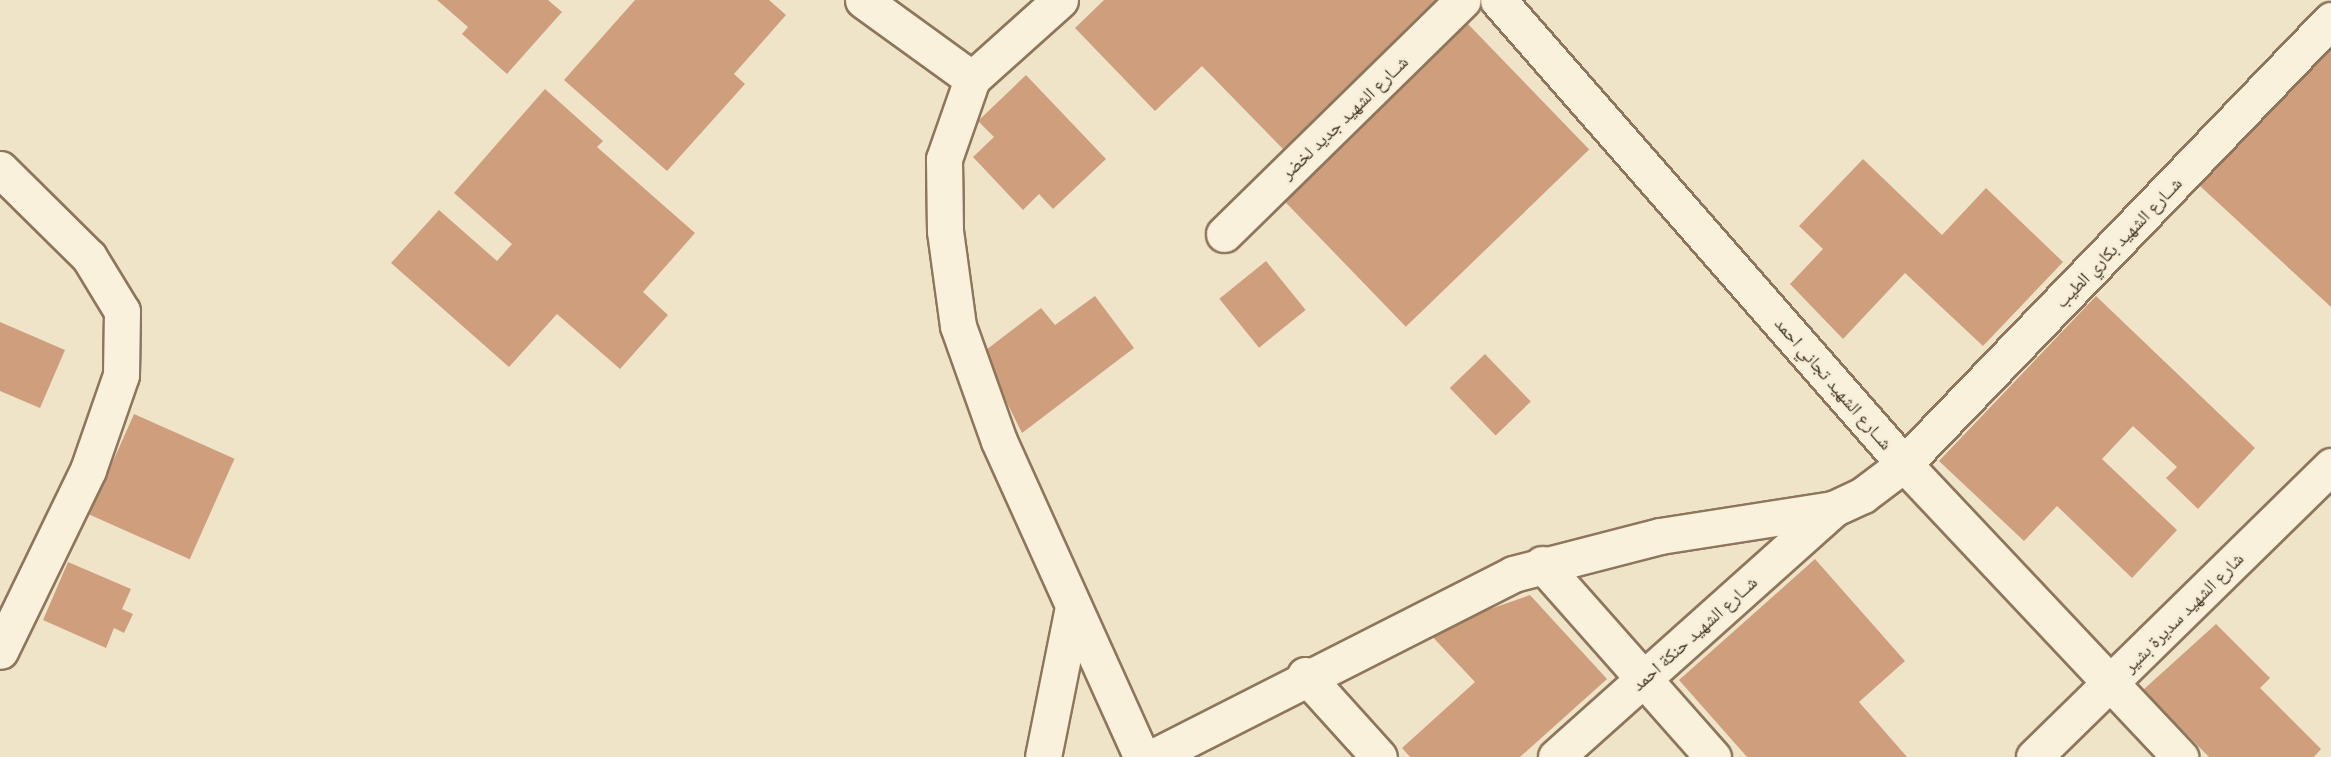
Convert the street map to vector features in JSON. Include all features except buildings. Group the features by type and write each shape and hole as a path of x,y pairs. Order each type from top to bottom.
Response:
{"street":[{"path":"863,0 972,79"},
{"path":"1060,0 972,79 944,159 945,231 958,326 1072,612 1142,757"},
{"name":"شــارع الشهيد جديد لخضر","path":"1224,234 1463,0"},
{"name":"شــارع الشهيد تجاني احمد","path":"1498,0 1904,464 2180,757"},
{"name":"شــارع الشهيد بكاري الطيب","path":"1833,509 1904,464 2331,20"},
{"path":"0,169 89,257 122,311 121,375 88,470 0,652"},
{"name":"شارع الشهيد سديرة بشير","path":"2034,757 2331,466"},
{"path":"1153,757 1457,597 1542,564 1709,527 1833,509"},
{"name":"شــارع الشهيد حنكة احمد","path":"1556,757 1833,509"},
{"path":"1542,564 1713,757"},
{"path":"1043,757 1072,612"},
{"path":"1305,675 1379,757"}]}
